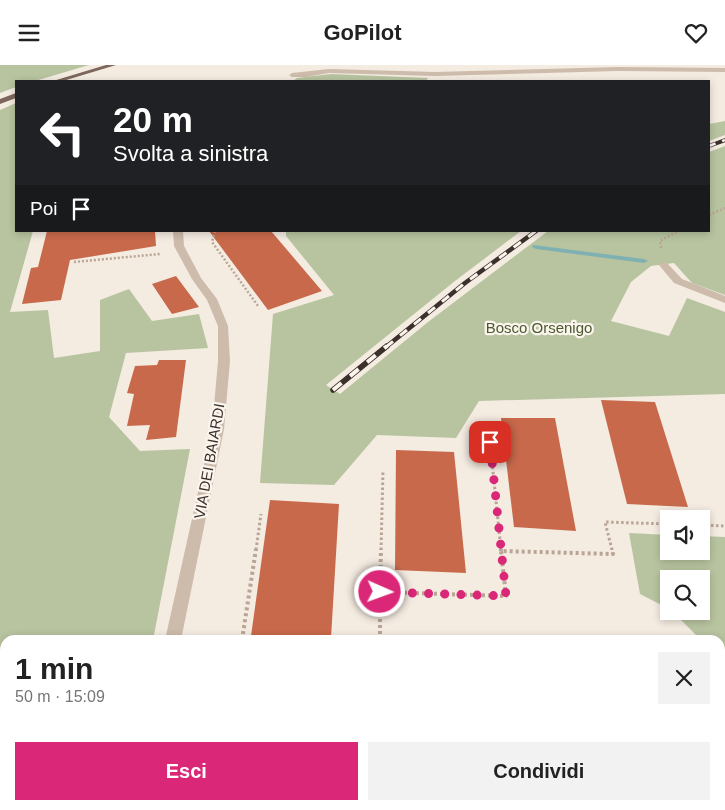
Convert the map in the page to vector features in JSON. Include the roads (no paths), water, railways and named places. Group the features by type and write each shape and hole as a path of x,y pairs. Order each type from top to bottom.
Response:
{"main road":[{"path":"60,80 113,65"},
{"path":"0,102 15,95"}],"street":[{"path":"285,80 302,65"},
{"path":"292,75 329,71 435,74 610,69 725,70"},
{"name":"VIA DEI BAIARDI","path":"174,635 218,429 224,361 223,326 212,299 197,279 179,246 178,232"},
{"path":"664,265 678,281 725,301"}],"waterway":[{"path":"536,247 644,261"}],"railway":[{"path":"710,146 725,140"},
{"path":"386,347 465,283 535,232"},
{"path":"333,390 387,346"}],"park label":[{"name":"Bosco Orsenigo","path":"539,327"}]}
